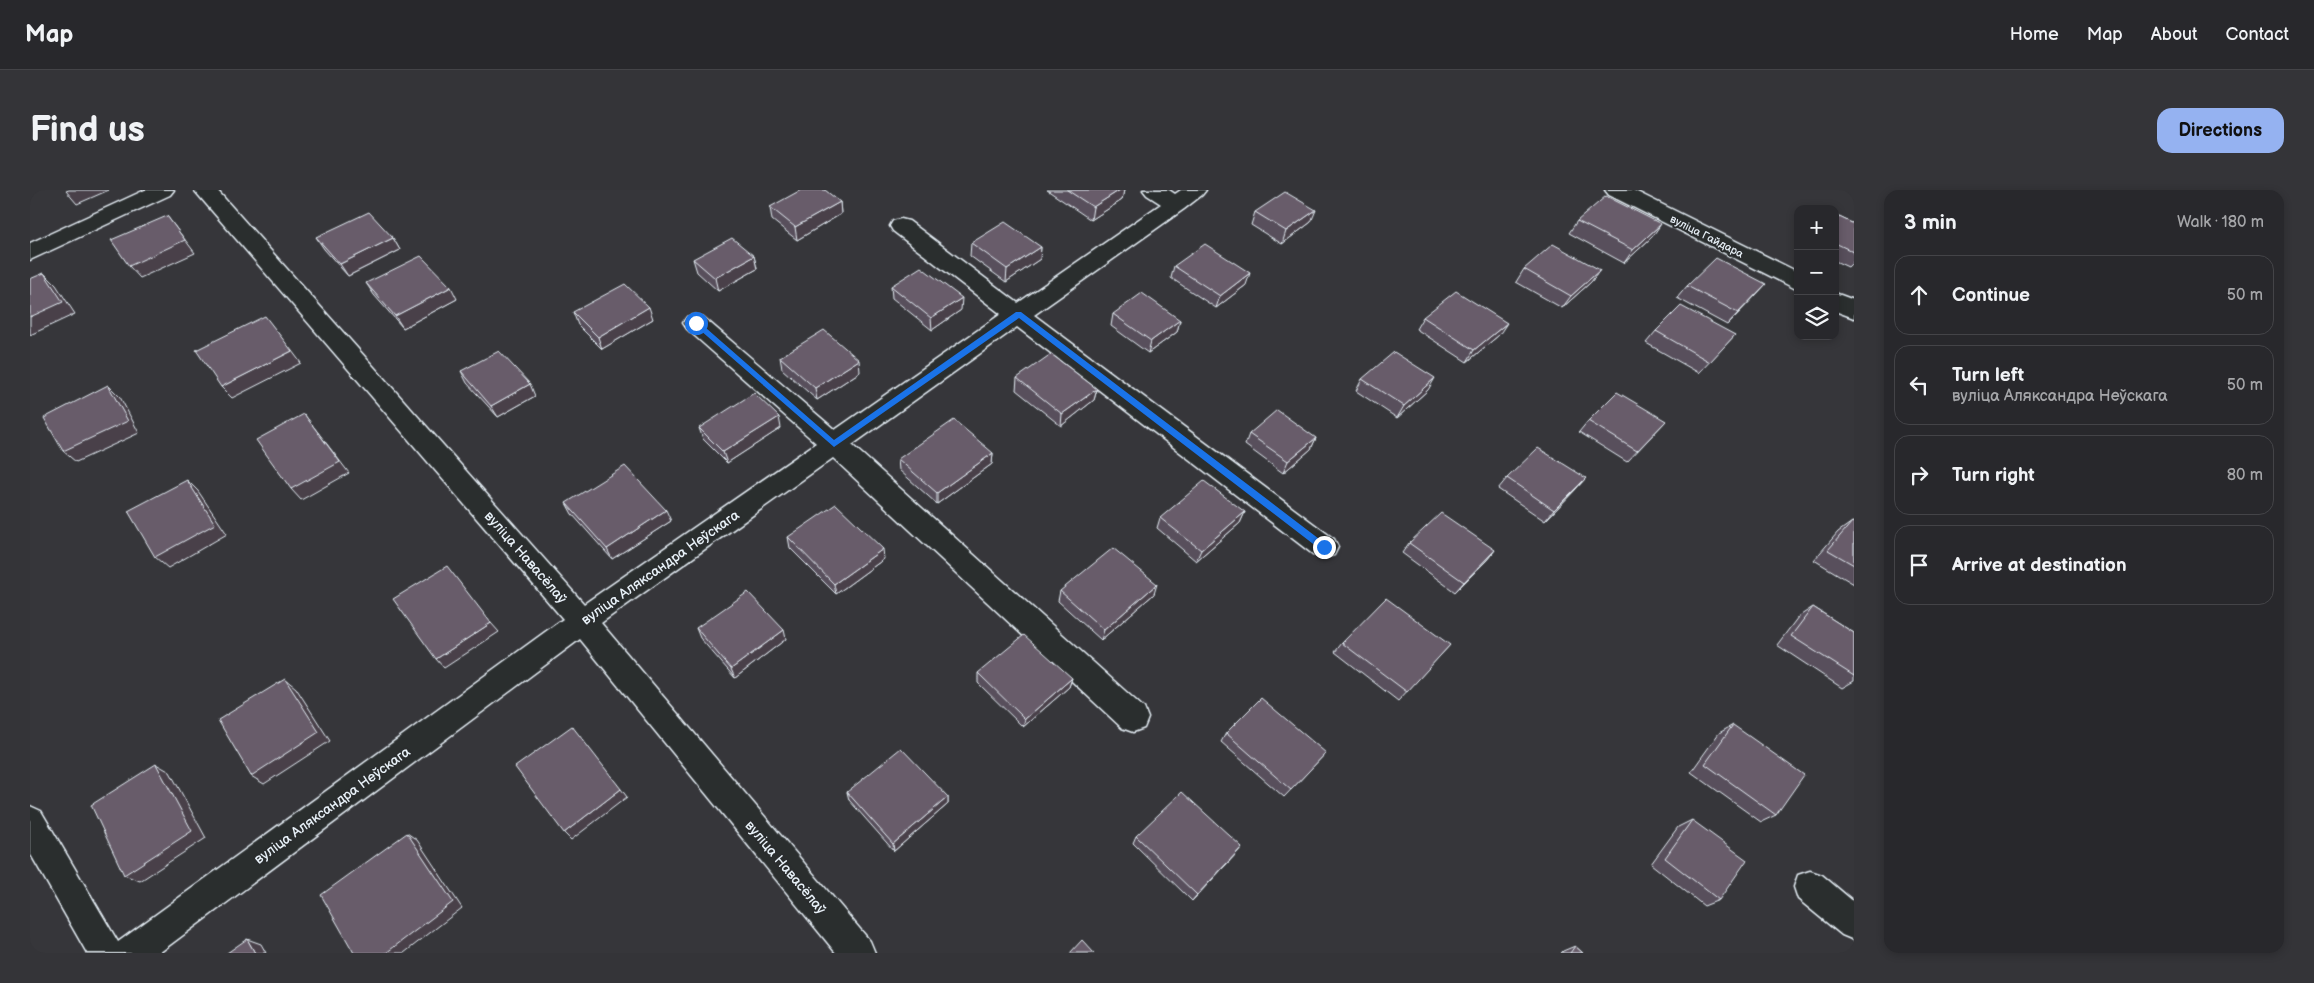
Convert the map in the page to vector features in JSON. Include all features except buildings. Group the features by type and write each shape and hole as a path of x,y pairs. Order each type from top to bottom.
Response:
{"street":[{"path":"30,252 163,190"},
{"name":"вуліца Навасёлаў","path":"205,190 582,621 858,953"},
{"name":"вуліца Гайдара","path":"1616,190 1794,280"},
{"name":"вуліца Аляксандра Неўскага","path":"131,953 582,621 1019,314 1175,195"},
{"path":"901,226 1324,547"},
{"path":"1839,303 1854,310"},
{"path":"696,323 834,444 1133,718"},
{"path":"30,822 106,953"},
{"path":"1810,887 1854,923"}],"route":[{"path":"696,323 834,444 1019,314 1324,547"}]}
